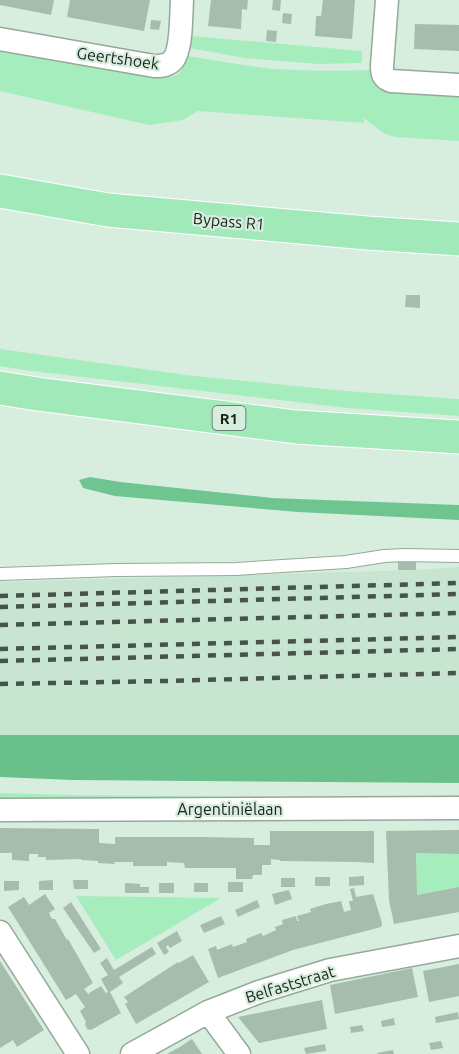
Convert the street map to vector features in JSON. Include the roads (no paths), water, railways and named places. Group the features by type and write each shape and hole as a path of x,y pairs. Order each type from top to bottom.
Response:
{"highway":[{"name":"Bypass R1","path":"0,191 108,210 459,239"},
{"name":"R1","path":"0,388 296,426 459,437"}],"street":[{"name":"Geertshoek","path":"0,39 165,66 173,61 177,51 182,0"},
{"path":"387,0 382,66 385,79 459,85"},
{"name":"Argentiniëlaan","path":"0,810 459,808"},
{"path":"0,932 78,1054"},
{"name":"Belfaststraat","path":"132,1054 208,1012 259,992 330,970 459,946"},
{"path":"208,1012 238,1054"}],"lane":[{"path":"0,574 236,569 346,562 384,556 459,556"}],"railway":[{"path":"0,596 459,583"},
{"path":"0,607 459,594"},
{"path":"0,625 459,613"},
{"path":"0,649 459,637"},
{"path":"0,661 459,649"},
{"path":"0,684 459,673"}]}
